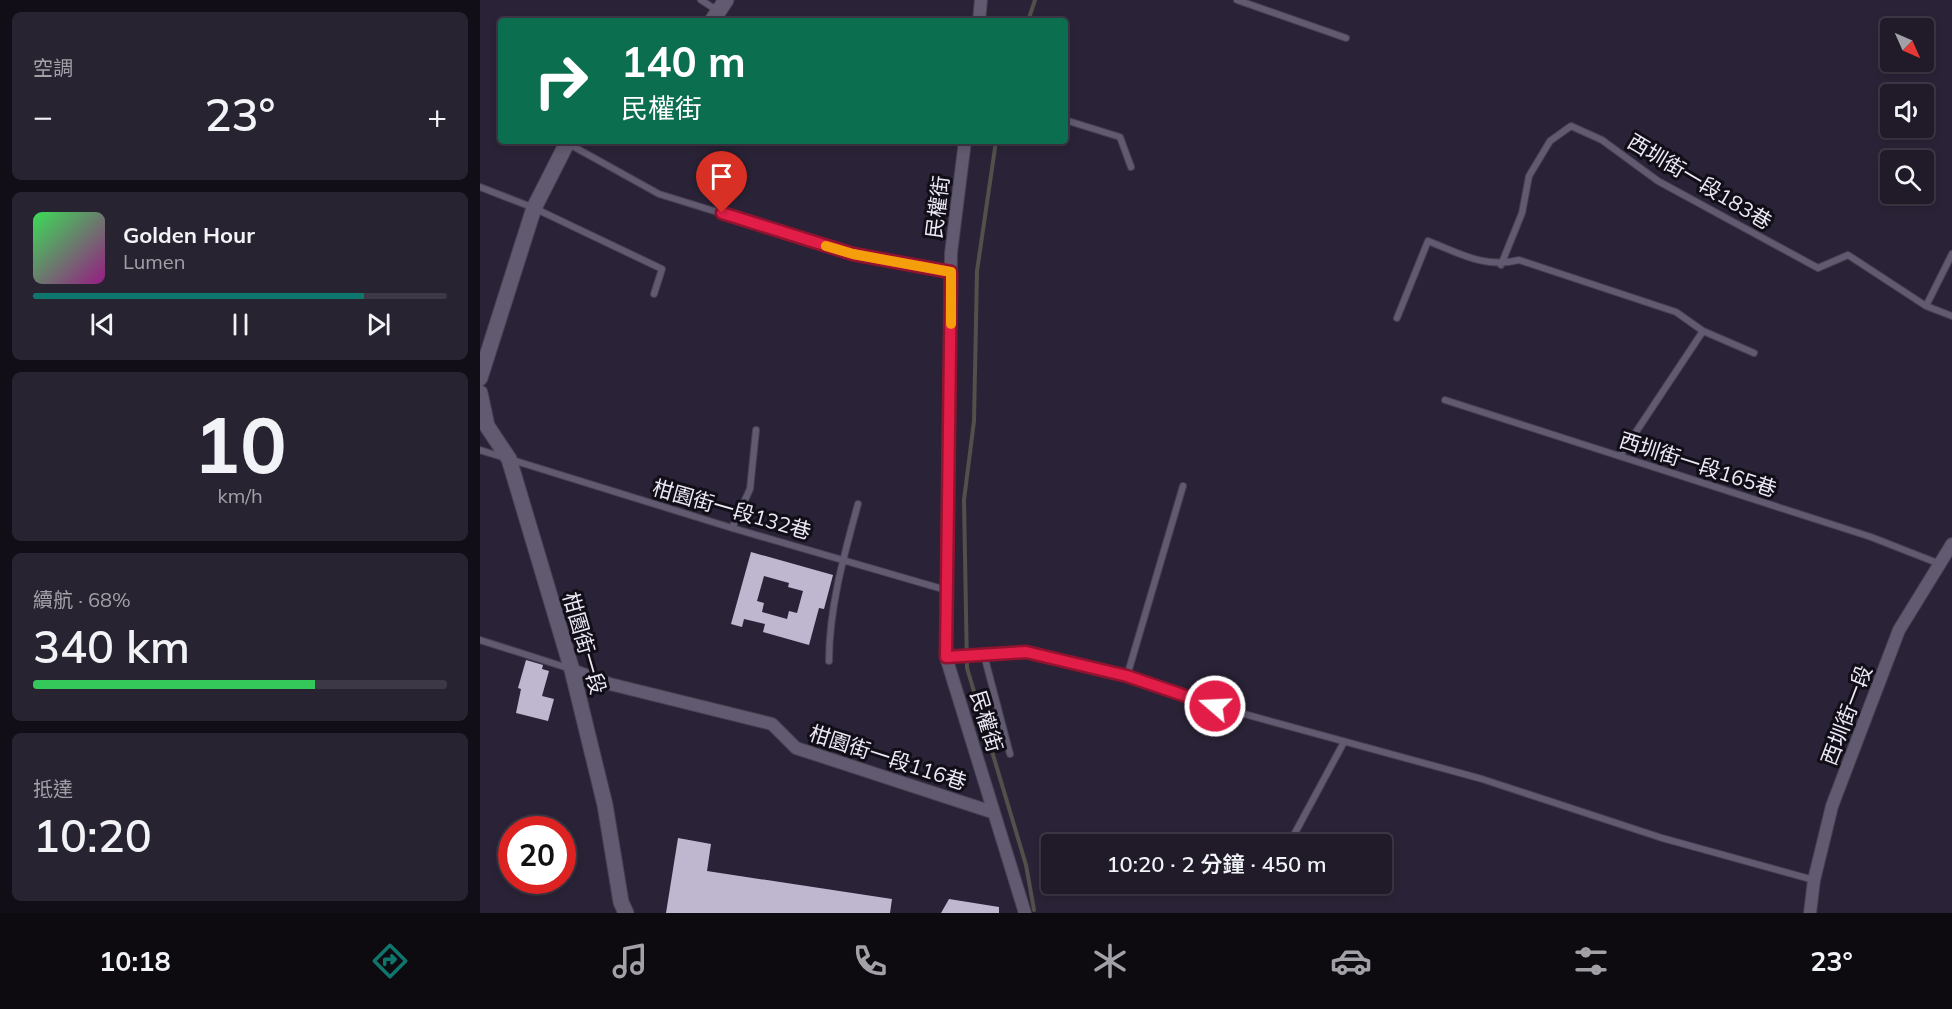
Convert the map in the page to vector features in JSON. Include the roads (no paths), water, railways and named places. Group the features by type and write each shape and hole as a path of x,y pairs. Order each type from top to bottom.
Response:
{"street":[{"path":"979,18 981,0"},
{"path":"480,378 534,208 566,144"},
{"name":"民權街","path":"965,144 951,272 946,657 1024,913"},
{"name":"柑園街一段","path":"480,393 488,426 509,459 572,669 605,805 621,902 626,913"},
{"name":"西圳街一段","path":"1810,913 1814,880 1832,806 1899,630 1952,544"},
{"name":"柑園街一段116巷","path":"572,669 610,684 772,724 796,748 992,812"}],"lane":[{"path":"701,0 719,11"},
{"path":"1237,0 1346,38"},
{"path":"1068,121 1120,137 1131,167"},
{"name":"西圳街一段183巷","path":"1501,265 1522,213 1529,176 1550,141 1571,126 1602,141 1658,180 1818,268 1848,255 1926,306 1952,316"},
{"path":"571,144 659,194 853,254 951,272"},
{"path":"480,187 534,208 662,268 654,294"},
{"path":"1397,318 1428,241 1484,262 1501,265 1519,260 1665,308 1676,312 1703,331 1754,353"},
{"path":"1926,306 1952,254"},
{"path":"1620,456 1703,331"},
{"name":"西圳街一段165巷","path":"1445,400 1871,537 1940,564"},
{"path":"732,528 750,489 756,430"},
{"name":"柑園街一段132巷","path":"480,450 732,528 843,558 946,590"},
{"path":"1127,676 1183,486"},
{"path":"829,661 829,643 843,558 858,504"},
{"path":"480,640 572,669"},
{"path":"946,657 1026,652 1127,676 1215,706 1482,779 1662,838 1814,880"},
{"path":"984,655 1010,754"},
{"path":"1294,834 1344,742"}],"waterway":[{"path":"1029,18 1035,0"},
{"path":"996,144 977,271 974,421 964,500 967,668 1026,865 1034,910"}]}
